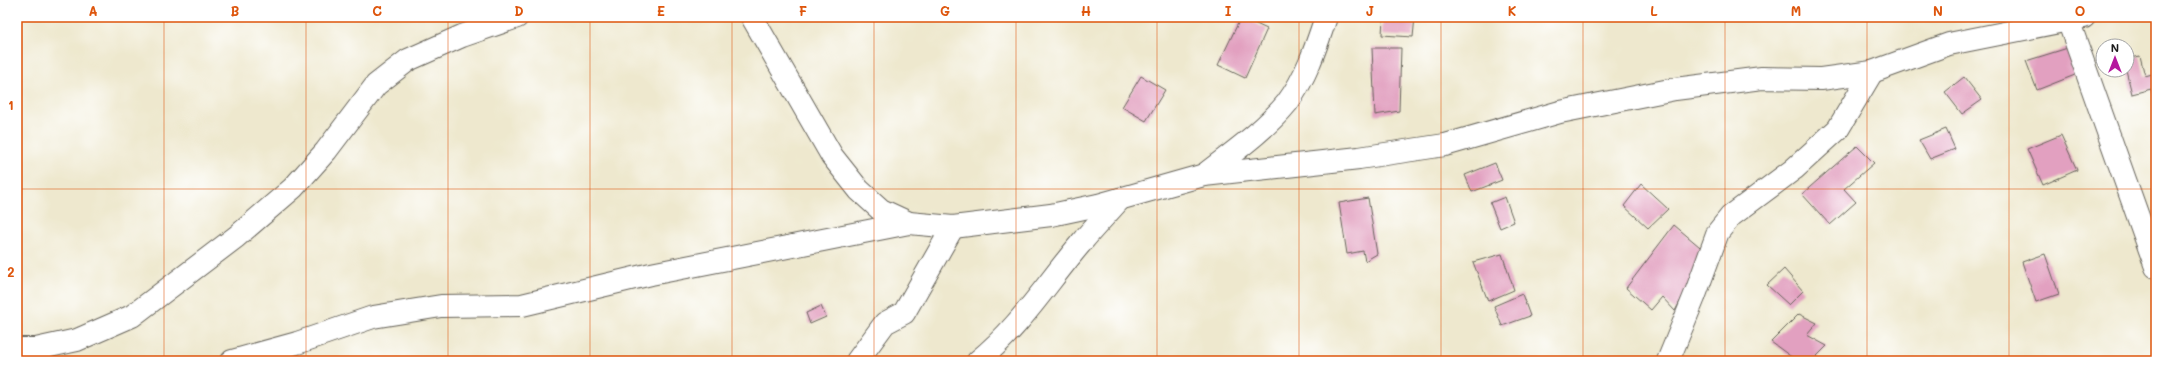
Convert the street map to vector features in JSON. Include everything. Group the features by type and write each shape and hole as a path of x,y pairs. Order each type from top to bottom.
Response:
{"street":[{"path":"17,349 36,349 77,340 132,316 236,237 293,188 326,151 376,85 408,60 462,36 517,17"},
{"path":"752,17 786,79 832,156 859,190 881,210 909,223"},
{"path":"1204,175 1262,129 1287,103 1303,77 1326,17"},
{"path":"232,361 297,343 373,317 441,306 522,305 651,274 909,223 953,227 1051,215 1120,199 1204,175 1359,158 1445,145 1560,112 1675,89 1762,78 1821,79 1872,72 1949,44 2073,18 2156,267"},
{"path":"1668,361 1692,303 1718,232 1731,216 1794,169 1838,129 1872,72"},
{"path":"978,361 998,344 1045,289 1081,243 1120,199"},
{"path":"857,361 885,323 904,313 953,227"}],"building":[{"path":"1241,17 1267,29 1245,78 1218,65"},
{"path":"1383,17 1415,17 1413,37 1382,35"},
{"path":"2071,47 2080,73 2037,90 2026,61"},
{"path":"1372,48 1401,48 1399,111 1375,115"},
{"path":"2140,56 2145,76 2156,73 2156,95 2153,96 2151,89 2132,94 2128,78 2135,78 2135,57"},
{"path":"1141,76 1165,90 1146,121 1122,107"},
{"path":"1964,77 1982,100 1962,114 1945,92"},
{"path":"1946,129 1955,149 1930,159 1919,140"},
{"path":"2061,135 2077,170 2043,185 2027,149"},
{"path":"1857,146 1874,163 1844,189 1856,202 1830,225 1802,194"},
{"path":"1495,163 1502,180 1472,192 1465,175"},
{"path":"1641,184 1668,209 1648,228 1624,206"},
{"path":"1505,197 1514,222 1500,228 1490,203"},
{"path":"1368,198 1377,254 1365,261 1363,251 1347,254 1339,203"},
{"path":"1674,225 1706,252 1675,311 1662,297 1651,310 1626,288"},
{"path":"1502,254 1514,290 1488,301 1473,262"},
{"path":"2045,254 2059,294 2036,302 2022,262"},
{"path":"1784,269 1803,291 1789,305 1767,285"},
{"path":"1522,294 1530,316 1502,326 1494,306"},
{"path":"821,306 826,317 810,324 806,313"},
{"path":"1799,314 1817,323 1807,335 1827,346 1812,361 1797,361 1771,342"}]}
